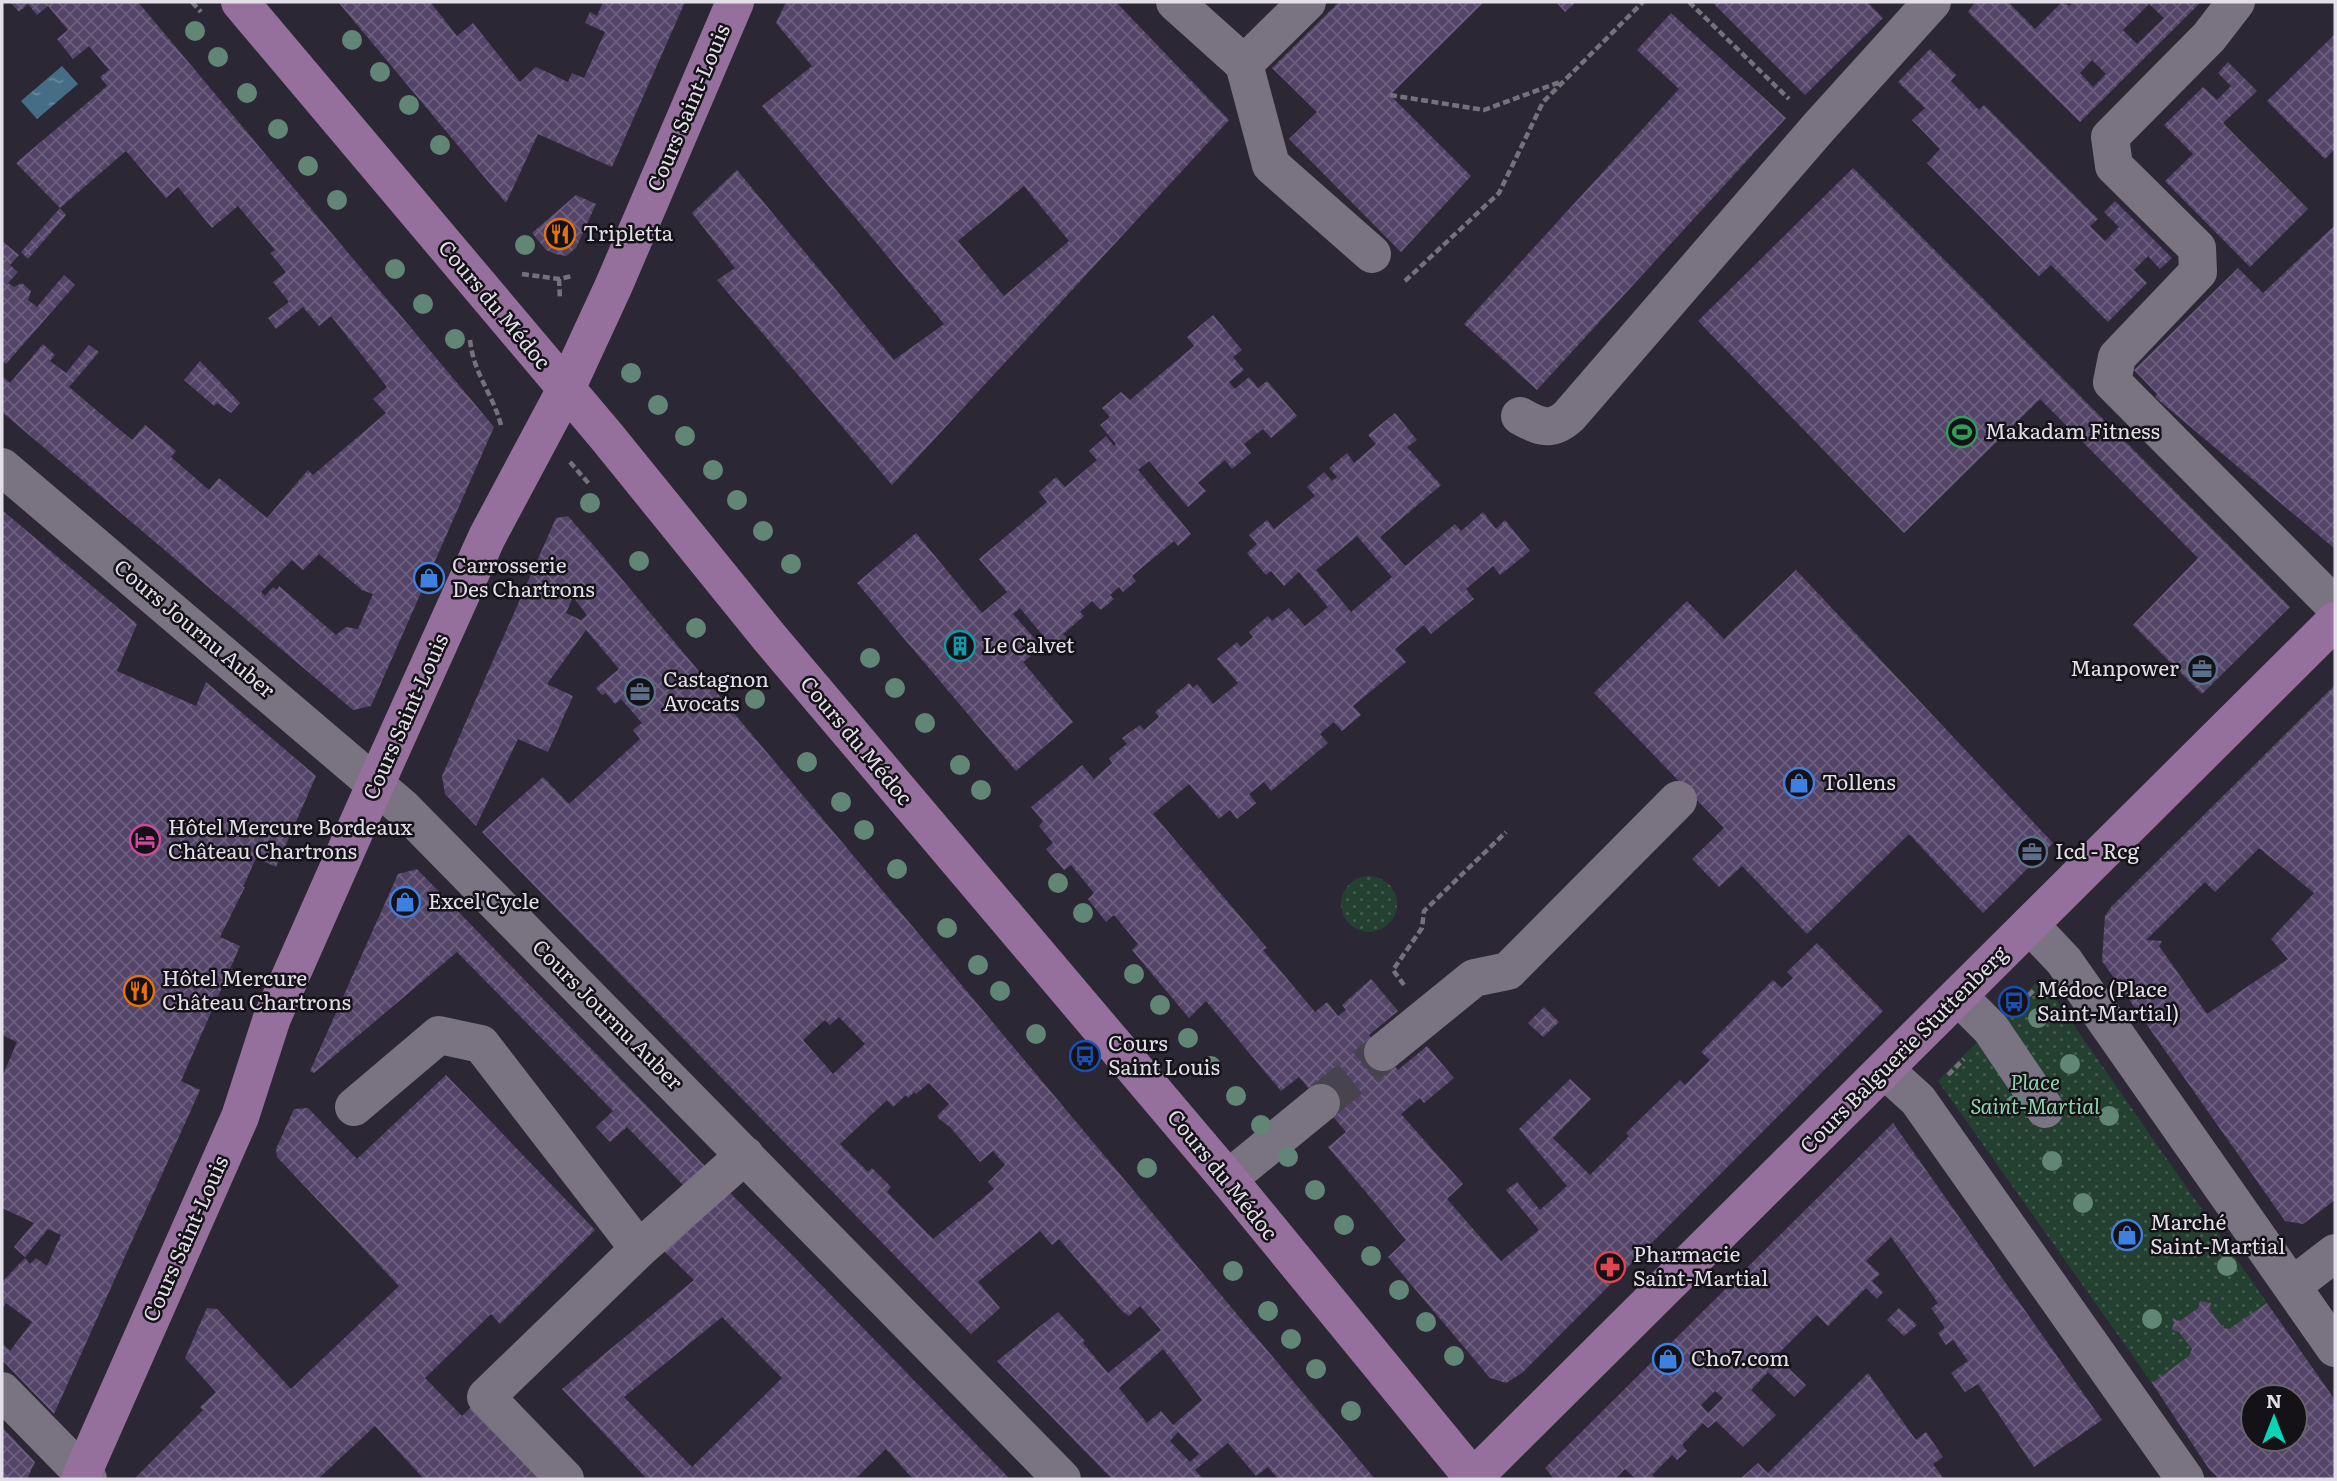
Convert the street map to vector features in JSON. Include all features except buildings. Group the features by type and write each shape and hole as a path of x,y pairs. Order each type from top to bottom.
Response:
{"main road":[{"name":"Cours du Médoc","path":"240,2 566,389 769,637 1227,1179 1473,1479"},
{"name":"Cours Saint-Louis","path":"84,1477 240,1117 272,1018 487,537 566,389 614,285 734,2"},
{"name":"Cours Balguerie Stuttenberg","path":"1473,1479 2335,621"}],"street":[{"path":"1175,2 1244,64 1271,165 1372,254"},
{"path":"1244,64 1307,2"},
{"path":"1520,415 1545,428 1564,420 1819,127 1933,2"},
{"path":"2236,2 2209,37 2110,137 2114,166 2197,248 2197,272 2117,357 2112,382 2335,606"},
{"name":"Cours Journu Auber","path":"2,467 376,783 1062,1479"},
{"path":"1383,1052 1474,978 1508,971 1678,800"},
{"path":"2030,925 2064,961 2335,1348"},
{"path":"1959,997 1991,1029 2045,1109"},
{"path":"354,1107 439,1035 481,1044 639,1249"},
{"path":"1885,1070 1918,1100 2185,1479"},
{"path":"1227,1179 1321,1103"},
{"path":"565,1479 486,1397 639,1249 745,1155"},
{"path":"2292,1286 2335,1253"},
{"path":"2,1391 84,1477"}],"path":[{"path":"1372,254 1401,284 1499,193 1543,102 1643,2"},
{"path":"1689,2 1819,127"},
{"path":"1390,95 1484,110 1561,82"},
{"path":"470,339 473,364 496,404 502,429"},
{"path":"1427,1016 1393,970 1422,928 1424,911 1506,832"}],"green space":[{"path":"1363,876 1375,876 1385,880 1393,888 1397,904 1393,920 1385,928 1375,932 1363,932 1353,928 1345,920 1341,910 1341,898 1345,888 1353,880"},
{"name":"Place Saint-Martial","path":"2041,978 2267,1303 2229,1329 2223,1328 2210,1310 2211,1303 2200,1301 2198,1308 2180,1321 2174,1320 2172,1330 2179,1332 2192,1349 2189,1356 2152,1383 1938,1081"}],"water":[{"path":"62,66 78,84 37,119 21,101"}],"tunnel":[{"path":"1321,1103 1383,1052"}],"place":[{"name":"Tripletta","path":"560,234"},
{"name":"Makadam Fitness","path":"1962,432"},
{"name":"Carrosserie Des Chartrons","path":"429,578"},
{"name":"Le Calvet","path":"960,646"},
{"name":"Manpower","path":"2202,669"},
{"name":"Castagnon Avocats","path":"640,692"},
{"name":"Tollens","path":"1799,783"},
{"name":"Hôtel Mercure Bordeaux Château Chartrons","path":"145,840"},
{"name":"Icd - Rcg","path":"2032,852"},
{"name":"Excel'Cycle","path":"405,902"},
{"name":"Hôtel Mercure Château Chartrons","path":"139,991"},
{"name":"Médoc (Place Saint-Martial)","path":"2014,1002"},
{"name":"Cours Saint Louis","path":"1085,1056"},
{"name":"Marché Saint-Martial","path":"2127,1235"},
{"name":"Pharmacie Saint-Martial","path":"1610,1267"},
{"name":"Cho7.com","path":"1668,1359"}]}
